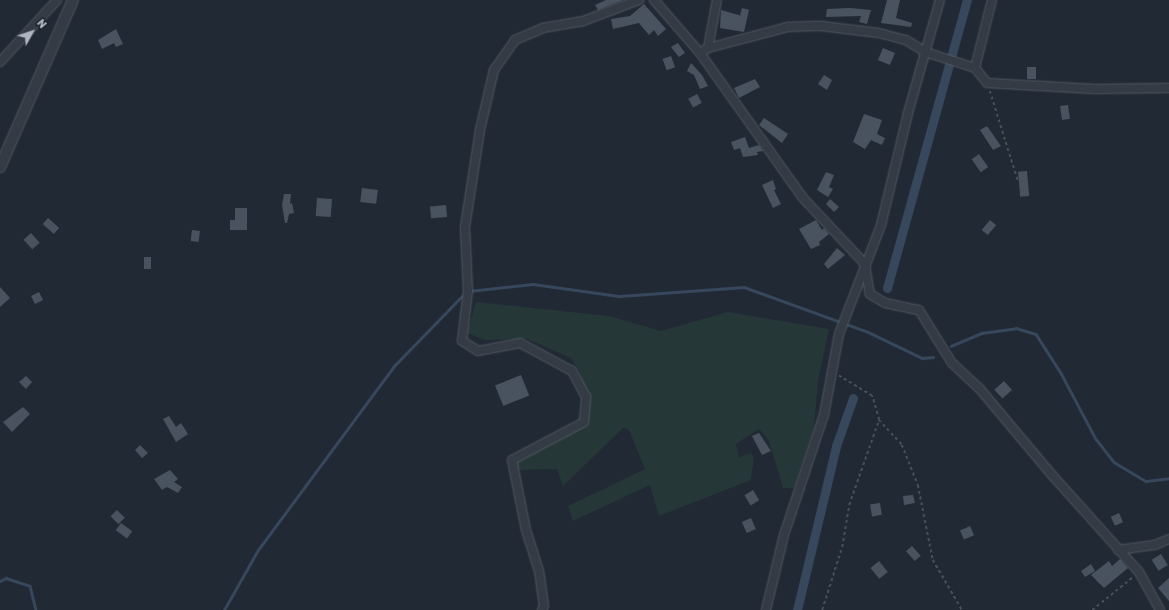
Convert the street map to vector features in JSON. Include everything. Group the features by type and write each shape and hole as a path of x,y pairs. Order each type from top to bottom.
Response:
{"street":[{"path":"0,62 57,0"},
{"path":"0,167 73,0"},
{"path":"542,610 544,606 539,571 526,530 512,460 584,422 586,397 572,371 520,343 478,351 462,341 468,291 465,227 479,137 494,70 515,40 543,28 582,21 639,0"},
{"path":"654,0 700,53 803,198 865,264 870,294 885,303 919,310 952,363 979,388 1118,550 1139,572 1160,610"},
{"path":"708,48 717,0"},
{"path":"766,610 784,535 824,415 839,334 881,225 940,0"},
{"path":"975,68 992,0"},
{"path":"700,53 708,48 788,28 821,26 879,33 906,40 926,52 975,68 987,83 1095,89 1169,88"},
{"path":"1118,550 1155,545 1169,539"}],"path":[{"path":"987,83 1001,133 1018,181"},
{"path":"832,372 858,385 872,396 878,420 902,445 918,485 933,560 962,610"},
{"path":"822,610 842,547 849,505 878,420"},
{"path":"1092,610 1139,572"}],"shaded area":[{"path":"476,302 609,316 661,331 728,312 829,329 818,381 814,427 794,488 783,488 769,441 759,429 736,444 739,457 751,453 754,458 751,480 659,516 650,485 573,521 568,506 645,469 629,430 623,428 563,486 557,469 516,470 516,460 586,424 587,399 579,370 571,358 527,339 485,340 467,333"}],"building":[{"path":"606,0 623,0 598,10 595,5"},
{"path":"887,0 900,0 896,18 912,23 911,27 881,23"},
{"path":"644,4 666,29 658,36 654,30 649,35 639,23 613,29 611,19 630,16"},
{"path":"742,8 749,10 744,32 720,28 721,10 742,16 740,15"},
{"path":"850,8 871,10 867,24 859,22 861,16 826,17 827,9"},
{"path":"116,29 123,44 116,47 114,43 102,49 98,40"},
{"path":"678,43 685,53 679,57 671,47"},
{"path":"883,48 895,53 890,65 878,60"},
{"path":"671,56 675,67 667,70 663,59"},
{"path":"691,63 702,75 708,86 700,89 694,75 687,71"},
{"path":"1027,67 1036,67 1036,79 1027,79"},
{"path":"824,75 832,80 827,90 818,84"},
{"path":"755,79 760,87 739,98 734,88"},
{"path":"697,94 702,103 693,108 688,99"},
{"path":"1068,105 1070,119 1062,120 1060,106"},
{"path":"864,114 882,120 877,134 885,138 882,145 871,140 865,149 853,142"},
{"path":"764,118 788,134 782,143 759,125"},
{"path":"987,126 1001,146 993,150 980,130"},
{"path":"745,137 749,148 759,145 763,151 757,152 758,155 743,157 740,148 734,150 731,142"},
{"path":"979,154 988,167 981,172 972,159"},
{"path":"1027,171 1029,196 1020,197 1018,172"},
{"path":"826,172 834,175 829,187 833,189 828,197 817,190"},
{"path":"773,180 776,189 774,190 781,204 773,208 762,185"},
{"path":"362,188 378,190 376,204 360,202"},
{"path":"284,194 291,194 290,204 292,203 294,213 289,214 287,223 285,223 282,205"},
{"path":"317,198 332,199 331,217 316,216"},
{"path":"830,199 839,207 834,212 826,204"},
{"path":"446,205 447,217 431,218 430,206"},
{"path":"235,208 247,208 247,230 230,230 230,220 235,220"},
{"path":"48,218 59,228 54,234 43,224"},
{"path":"816,220 822,230 824,228 829,234 819,242 820,245 811,249 799,229"},
{"path":"990,220 996,225 988,235 982,230"},
{"path":"192,230 200,231 199,242 191,241"},
{"path":"31,233 40,243 32,249 24,240"},
{"path":"837,248 845,255 828,269 824,264"},
{"path":"144,257 151,257 151,269 144,269"},
{"path":"0,287 10,298 0,307"},
{"path":"39,292 43,300 35,304 31,296"},
{"path":"521,375 529,395 503,406 495,385"},
{"path":"26,376 32,382 26,389 19,382"},
{"path":"1004,381 1012,390 1002,399 994,390"},
{"path":"23,407 30,414 12,432 3,422"},
{"path":"169,416 176,427 181,423 188,434 176,442 163,419"},
{"path":"759,433 771,451 762,455 752,436"},
{"path":"140,445 148,453 142,458 135,450"},
{"path":"170,470 178,479 174,482 182,487 178,493 167,487 162,490 154,479"},
{"path":"753,490 759,500 751,505 744,495"},
{"path":"913,495 915,503 904,505 903,496"},
{"path":"880,503 882,515 872,516 870,505"},
{"path":"117,510 125,518 118,524 111,516"},
{"path":"1119,513 1123,522 1115,526 1111,517"},
{"path":"751,518 756,529 747,533 742,522"},
{"path":"121,523 132,531 127,539 116,530"},
{"path":"970,526 974,535 964,540 960,530"},
{"path":"912,546 921,556 915,561 906,551"},
{"path":"1161,554 1168,565 1159,571 1152,560"},
{"path":"1120,559 1128,568 1104,588 1091,575 1109,561 1112,566"},
{"path":"879,561 888,572 879,579 870,568"},
{"path":"1091,564 1095,571 1085,577 1081,571"},
{"path":"1169,578 1169,601 1158,588"}],"waterway":[{"path":"887,288 967,0"},
{"path":"469,291 533,284 620,296 744,287 868,332 922,358 933,357"},
{"path":"224,610 258,550 394,366 465,293"},
{"path":"951,346 982,333 1016,328 1036,334 1061,373 1096,439 1114,462 1146,481 1169,478"},
{"path":"797,610 836,446 853,398"},
{"path":"0,581 6,578 30,586 36,610"}]}
